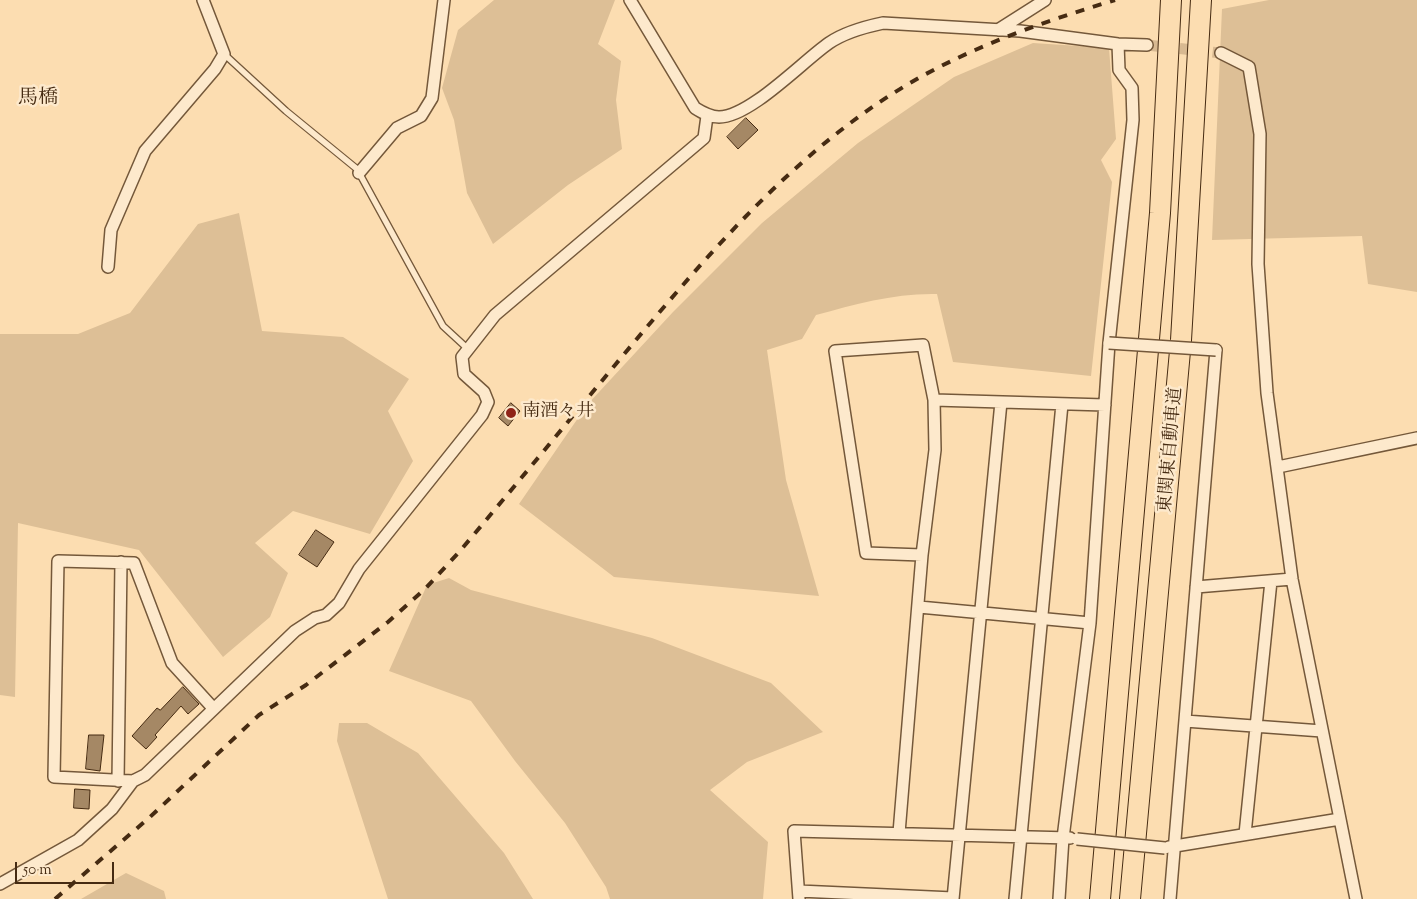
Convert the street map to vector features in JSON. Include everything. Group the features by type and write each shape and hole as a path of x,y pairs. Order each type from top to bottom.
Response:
{"highway":[{"name":"東関東自動車道","path":"1130,899 1181,340 1201,7"},
{"name":"東関東自動車道","path":"1100,899 1160,213 1171,9"}],"street":[{"path":"108,267 111,230 145,151 215,69 224,54 203,0"},
{"path":"360,173 397,128 421,116 432,98 444,0"},
{"path":"630,0 695,108 707,116 721,117 747,108 830,42 860,28 883,23 998,30 1118,44 1147,45"},
{"path":"998,30 1045,0"},
{"path":"1060,899 1063,838 1090,623 1109,343 1133,120 1132,88 1119,70 1118,44"},
{"path":"1221,53 1248,67 1260,134 1258,264 1267,393 1292,579 1356,899"},
{"path":"0,884 78,840 112,809 133,782 145,775 295,631 315,618 326,615 340,603 359,569 482,415 488,402 484,392 464,374 462,357 468,349 495,315 704,138 707,116"},
{"path":"1109,343 1216,350 1185,721 1169,847 1170,899"},
{"path":"899,834 922,555 935,450 934,400 923,345 835,351 866,553 922,555"},
{"path":"934,400 1105,405"},
{"path":"1001,402 980,613 961,835 953,899 799,895 794,831 899,834 961,835 1021,836 1169,847 1340,818"},
{"path":"1015,899 1062,404"},
{"path":"1278,467 1417,438"},
{"path":"133,782 54,777 58,561 134,563 172,664 213,708"},
{"path":"118,781 121,562"},
{"path":"1196,587 1292,579"},
{"path":"1245,834 1271,581"},
{"path":"919,607 1090,623"},
{"path":"1185,721 1322,731"}],"lane":[{"path":"224,54 286,112 340,154 360,173 444,326 468,349"}],"shaded area":[{"path":"494,0 615,0 598,44 621,61 616,100 622,149 568,185 493,244 467,193 454,120 442,88 458,30"},
{"path":"1269,0 1417,0 1417,292 1368,284 1362,236 1212,240 1222,9"},
{"path":"1033,43 1109,48 1116,139 1101,160 1112,182 1091,376 953,362 937,294 891,297 816,315 802,339 767,350 786,480 819,596 614,577 519,504 587,405 673,312 762,223 858,143 954,77"},
{"path":"239,213 262,331 343,337 409,379 388,411 413,461 370,534 293,511 255,543 288,573 270,617 223,657 139,550 18,523 15,697 0,695 0,334 78,334 130,313 198,224"},
{"path":"449,578 471,590 652,638 771,683 823,732 747,762 710,790 768,842 763,899 610,899 606,887 565,823 515,761 471,701 389,671 427,585"},
{"path":"339,723 367,723 418,753 504,853 533,899 388,899 337,741"},
{"path":"126,873 164,891 166,899 81,899"}],"building":[{"path":"746,118 758,130 738,149 727,137"},
{"path":"511,403 520,411 508,426 499,418"},
{"path":"316,530 334,542 317,567 299,555"},
{"path":"183,687 199,704 188,714 181,706 155,735 157,737 146,749 132,736 157,708 160,710"},
{"path":"89,735 104,735 100,771 86,769"},
{"path":"75,789 90,790 89,809 74,808"}],"tunnel":[{"path":"1147,45 1221,53"}],"railway":[{"path":"55,899 150,817 259,715 306,685 388,622 425,589 460,551 620,359 723,240 797,167 837,133 879,102 947,63 994,42 1115,0"}],"place":[{"name":"南酒々井","path":"511,413"}],"district":[{"name":"馬橋","path":"38,100"}]}
